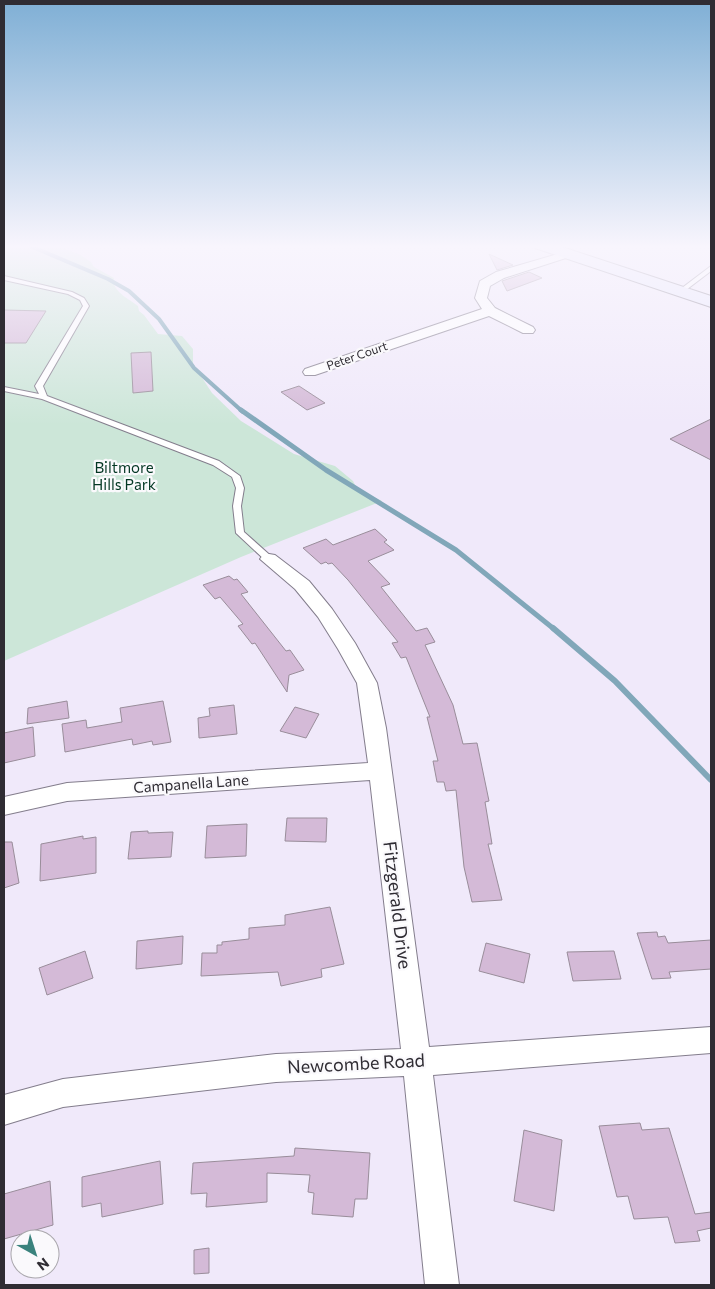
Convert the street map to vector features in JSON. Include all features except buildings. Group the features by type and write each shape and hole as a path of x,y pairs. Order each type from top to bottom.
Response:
{"street":[{"path":"486,305 490,311 528,330"},
{"name":"Peter Court","path":"310,372 490,311"},
{"name":"Fitzgerald Drive","path":"269,559 302,585 324,612 348,648 367,683 417,1062 442,1285"},
{"name":"Campanella Lane","path":"4,806 67,792 380,771"},
{"name":"Newcombe Road","path":"4,1110 63,1093 276,1068 417,1062 711,1040"}],"lane":[{"path":"44,397 39,386 86,305"},
{"path":"4,389 44,397 216,463 236,476 240,488 237,506 240,533 269,559"}],"green space":[{"name":"Biltmore Hills Park","path":"4,305 137,305 139,311 158,334 182,336 193,349 193,364 212,393 241,421 294,454 335,466 353,481 357,489 382,501 241,557 4,661"}],"waterway":[{"path":"144,305 159,319 194,368 243,412"},
{"path":"241,410 326,470 456,550 554,629"},
{"path":"553,628 615,681 711,780"}]}
